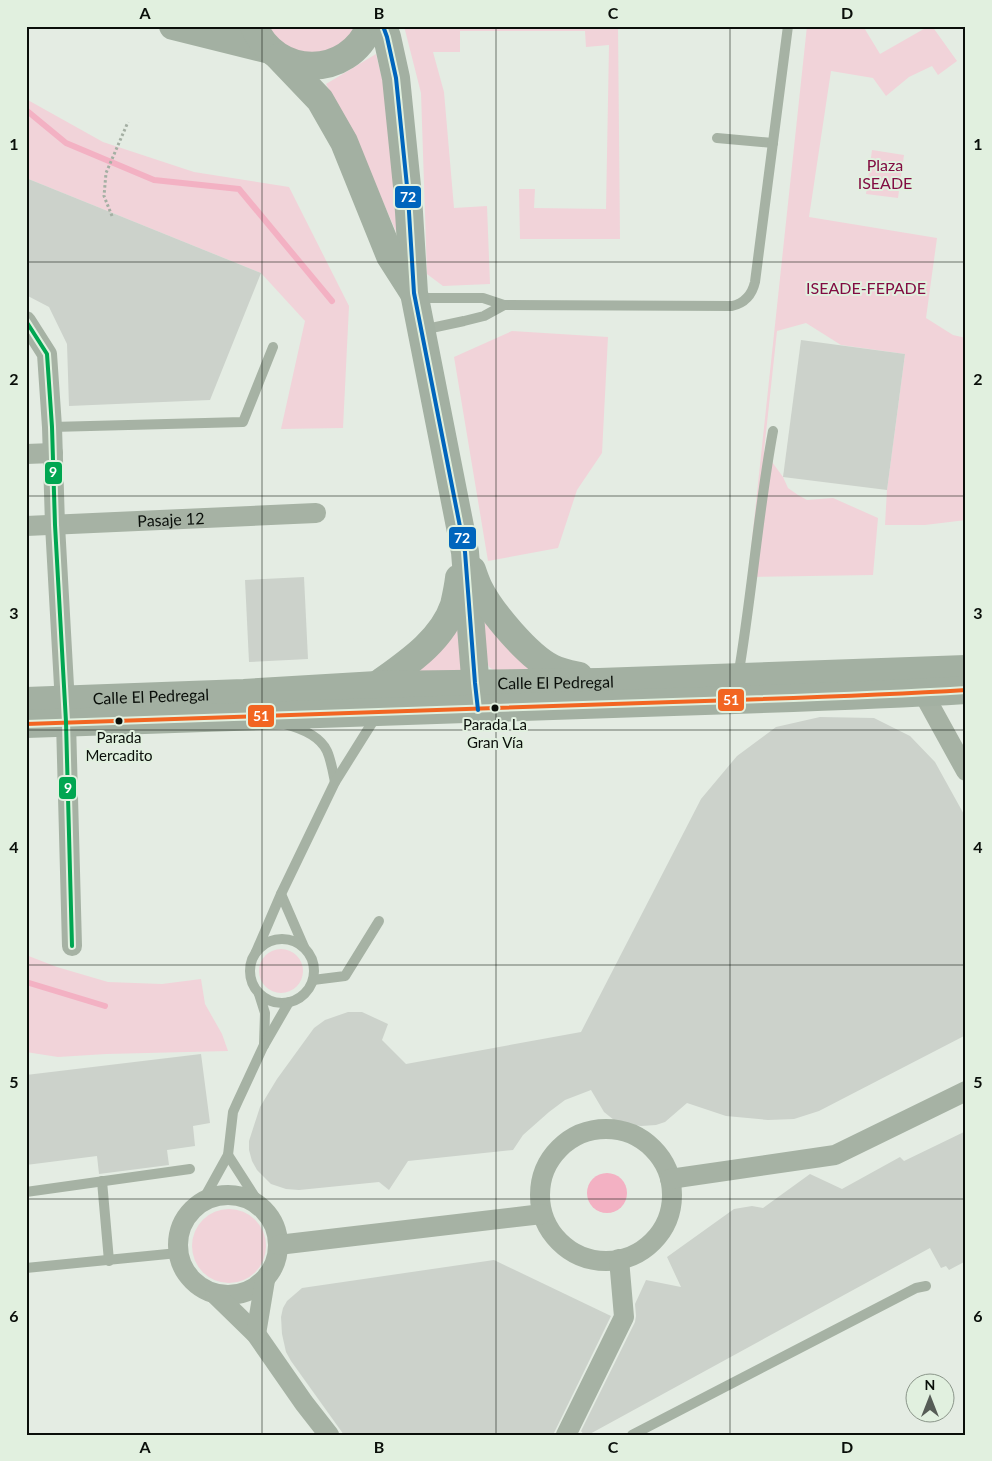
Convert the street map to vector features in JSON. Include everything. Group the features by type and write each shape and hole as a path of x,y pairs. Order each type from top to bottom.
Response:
{"main road":[{"path":"173,26 275,53 291,62 304,66 318,66 343,58 363,40 370,26"},
{"path":"254,26 262,40 320,100 344,142 390,256 414,295"},
{"path":"383,26 396,78 408,196 414,295 465,552 476,696"},
{"path":"465,552 487,601 504,624 528,650 554,669 599,682"},
{"path":"378,698 441,630 454,606 465,552"},
{"name":"Calle El Pedregal","path":"476,696 599,682 966,669"},
{"name":"Calle El Pedregal","path":"26,724 65,711 244,693 378,698 923,693 966,690"},
{"name":"Calle El Pedregal","path":"26,701 65,711 255,716 378,698"}],"street":[{"path":"26,322 46,354 52,427 65,711 72,946"},
{"path":"26,454 53,453"},
{"name":"Pasaje 12","path":"26,526 316,513"},
{"path":"923,693 966,771"},
{"path":"670,1180 835,1155 966,1091"},
{"path":"610,1129 641,1139 658,1154 670,1180 671,1204 660,1232 646,1247 619,1259 599,1260 570,1250 555,1237 542,1214 540,1187 546,1166 559,1148 578,1135 588,1132 610,1129"},
{"path":"216,1196 235,1196 250,1200 264,1211 272,1220 278,1238 274,1267 265,1280 254,1289 241,1294 226,1296 215,1294 199,1287 190,1279 182,1267 178,1253 178,1235 189,1213 202,1202 216,1196"},
{"path":"278,1245 542,1214"},
{"path":"566,1435 624,1316 619,1259"},
{"path":"256,1334 265,1280"},
{"path":"215,1294 256,1334 304,1403 329,1435"}],"lane":[{"path":"414,295 483,298 504,305 732,306 743,302 753,290 755,282 788,26"},
{"path":"717,138 773,143"},
{"path":"421,330 484,316 504,305"},
{"path":"52,427 243,422 273,346"},
{"path":"738,678 773,431"},
{"path":"264,1048 265,1013 259,994 252,983 250,964 281,894 378,698"},
{"path":"255,716 294,727 316,738 328,752 335,782"},
{"path":"259,994 267,1000 274,1002 289,1002 298,999 305,993 313,980 313,962 281,894"},
{"path":"313,980 345,976 379,921"},
{"path":"256,952 266,943 278,939 291,940 305,948"},
{"path":"202,1202 228,1155 233,1112 289,1002"},
{"path":"228,1155 264,1211"},
{"path":"26,1192 190,1169"},
{"path":"102,1182 109,1261"},
{"path":"26,1268 178,1253"},
{"path":"632,1435 916,1288 926,1286"}],"path":[{"path":"112,216 104,196 106,173 128,122"}],"green space":[{"path":"262,26 362,26 348,46 298,58"},
{"path":"404,26 618,26 620,239 520,239 519,189 535,189 534,208 606,209 609,45 586,47 585,31 460,31 460,52 433,52 444,92 454,208 487,206 490,284 443,286 427,274 421,93"},
{"name":"ISEADE-FEPADE","path":"807,26 863,26 880,54 932,26 957,61 938,75 932,66 909,77 886,96 873,78 831,71 809,217 937,238 926,318 953,335 966,338 966,520 925,525 885,525 887,490 905,354 841,345 806,323 777,331 764,451 783,477 788,488 798,495 807,500 833,498 878,518 873,575 748,577"},
{"path":"376,54 388,103 398,236 355,138 326,84"},
{"path":"26,99 103,142 194,172 289,187 349,306 343,428 281,429 305,321 261,273 26,178 26,161 29,153 26,151"},
{"name":"Plaza ISEADE","path":"872,150 904,155 898,198 866,194"},
{"path":"512,331 608,337 602,453 577,490 558,548 488,561 454,357"},
{"path":"463,608 465,673 415,674"},
{"path":"480,608 538,670 495,670 490,668"},
{"path":"281,949 293,953 299,959 303,971 299,983 293,989 281,993 269,989 263,983 259,971 263,959 269,953"},
{"path":"26,955 57,967 108,982 162,984 201,979 205,1004 222,1034 228,1051 58,1057 26,1052"},
{"path":"229,1209 243,1212 255,1220 263,1232 266,1246 263,1260 255,1272 243,1280 229,1283 215,1280 203,1272 195,1260 192,1246 195,1232 203,1220 215,1212"}],"shaded area":[{"path":"607,1173 621,1179 627,1193 621,1207 607,1213 593,1207 587,1193 593,1179"}],"building":[{"path":"26,178 261,273 210,400 69,406 67,344 49,307 26,295"},
{"path":"801,340 905,354 887,490 783,477"},
{"path":"304,577 308,659 249,662 245,580"},
{"path":"820,717 874,718 910,736 935,762 966,818 966,1035 819,1111 794,1119 768,1120 726,1116 687,1103 665,1122 641,1126 614,1120 604,1112 591,1090 565,1100 549,1112 523,1135 513,1150 408,1161 389,1190 379,1182 299,1190 286,1189 271,1184 257,1170 252,1161 249,1141 260,1107 277,1079 314,1028 325,1020 348,1012 362,1012 388,1024 382,1040 406,1064 581,1032 701,799 737,756 776,727"},
{"path":"201,1054 210,1123 193,1126 195,1146 167,1150 169,1165 99,1174 97,1156 26,1165 26,1075"},
{"path":"966,1131 966,1261 949,1270 946,1266 941,1268 930,1248 588,1435 584,1435 581,1431 635,1322 635,1304 646,1280 681,1287 667,1257 734,1209 752,1206 763,1208 810,1174 842,1189 900,1157 904,1161"},
{"path":"494,1260 611,1316 553,1435 344,1435 286,1352 281,1317 287,1301 302,1288"}],"waterway":[{"path":"26,110 66,143 154,180 239,189 332,301"},
{"path":"26,982 105,1006"}],"transit line":[{"name":"72","path":"383,26 396,78 408,196 414,293 465,552 478,710"},
{"name":"9","path":"26,321 47,354 66,722 72,946"},
{"name":"51","path":"26,724 966,690"}],"place":[{"name":"Parada La Gran Vía","path":"495,708"},
{"name":"Parada Mercadito","path":"119,721"}]}
